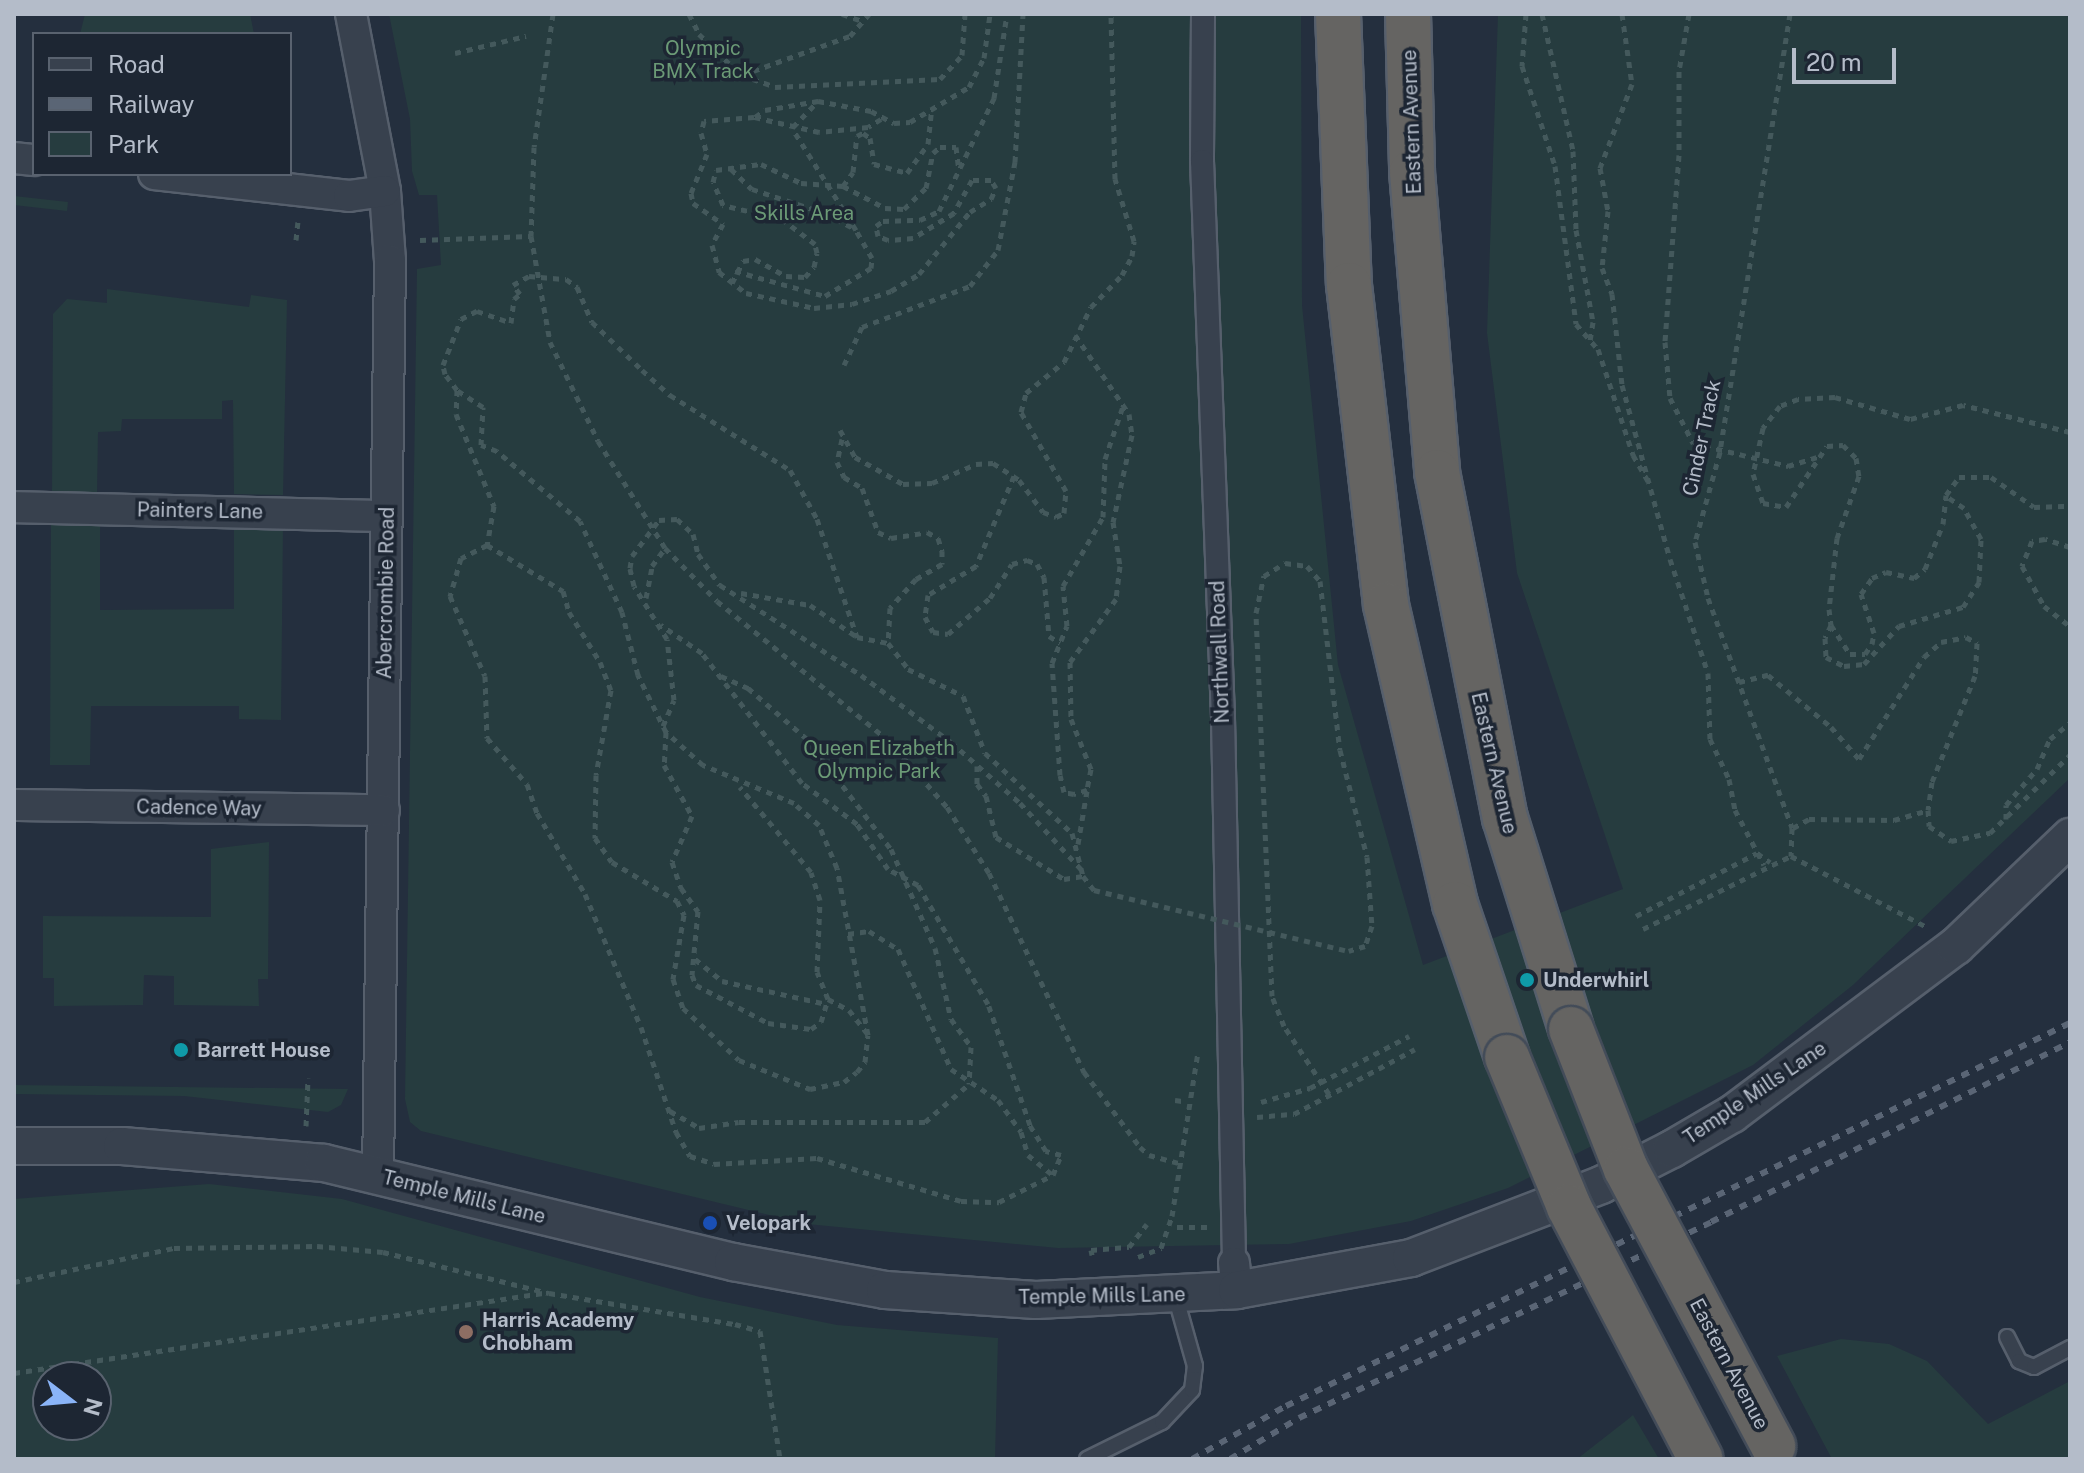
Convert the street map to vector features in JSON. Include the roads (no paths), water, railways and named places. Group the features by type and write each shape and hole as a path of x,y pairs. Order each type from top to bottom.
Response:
{"highway":[{"path":"1338,14 1352,327 1386,605 1455,904 1507,1057 1569,1207 1701,1459"},
{"name":"Eastern Avenue","path":"1408,14 1412,172 1437,472 1505,818 1571,1029 1626,1169 1777,1453"}],"street":[{"name":"Abercrombie Road","path":"351,14 385,191 390,260 378,1176"},
{"name":"Northwall Road","path":"1203,14 1202,161 1223,718 1236,1276"},
{"path":"172,176 349,196 385,191"},
{"name":"Painters Lane","path":"14,507 386,516"},
{"name":"Cadence Way","path":"14,805 384,810"},
{"name":"Temple Mills Lane","path":"14,1146 229,1153 324,1163 733,1262 885,1290 1036,1300 1175,1295 1236,1276 1411,1258 1601,1185 1672,1149 1732,1114 1933,965 2070,837"}],"lane":[{"path":"1087,1459 1162,1422 1192,1390 1195,1366 1175,1295"},
{"path":"2007,1337 2019,1361 2034,1367 2070,1348"}],"railway":[{"path":"1192,1459 1286,1406 2070,1023"},
{"path":"1230,1459 1299,1418 1711,1222 2070,1042"}],"place":[{"name":"Underwhirl","path":"1527,980"},
{"name":"Barrett House","path":"181,1050"},
{"name":"Velopark","path":"710,1223"},
{"name":"Harris Academy Chobham","path":"466,1332"}],"park label":[{"name":"Olympic BMX Track","path":"703,60"},
{"name":"Skills Area","path":"804,213"},
{"name":"Queen Elizabeth Olympic Park","path":"879,760"}]}
